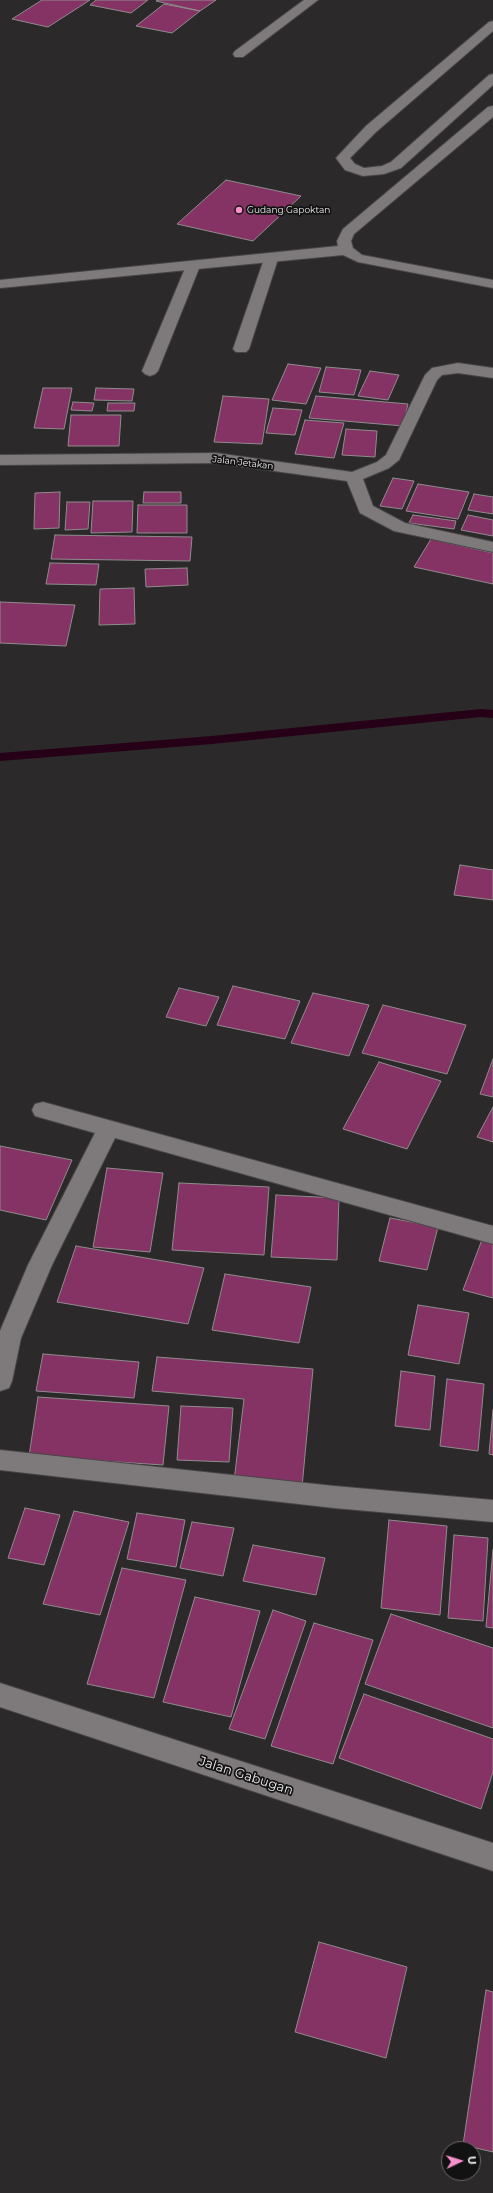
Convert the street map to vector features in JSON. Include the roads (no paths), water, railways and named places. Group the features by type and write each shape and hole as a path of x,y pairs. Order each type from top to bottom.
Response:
{"street":[{"path":"239,54 312,0"},
{"path":"493,25 371,129 344,158 350,167 363,172 384,170 396,165 493,78"},
{"path":"346,250 344,241 348,232 493,110"},
{"path":"0,284 271,259 346,250 358,258 379,264 493,284"},
{"path":"241,349 271,259"},
{"path":"150,371 193,266"},
{"path":"493,373 458,368 437,371 430,378 394,457 383,465 354,477 366,508 400,527 493,547"},
{"name":"Jalan Jetakan","path":"0,460 216,458 354,477"},
{"path":"43,1110 493,1235"},
{"path":"0,1381 9,1338 40,1265 108,1129"},
{"path":"0,1460 334,1497 493,1512"},
{"name":"Jalan Gabugan","path":"0,1695 493,1857"}],"waterway":[{"path":"0,757 212,740 481,713 493,714"}],"place":[{"name":"Gudang Gapoktan","path":"239,210"}]}
